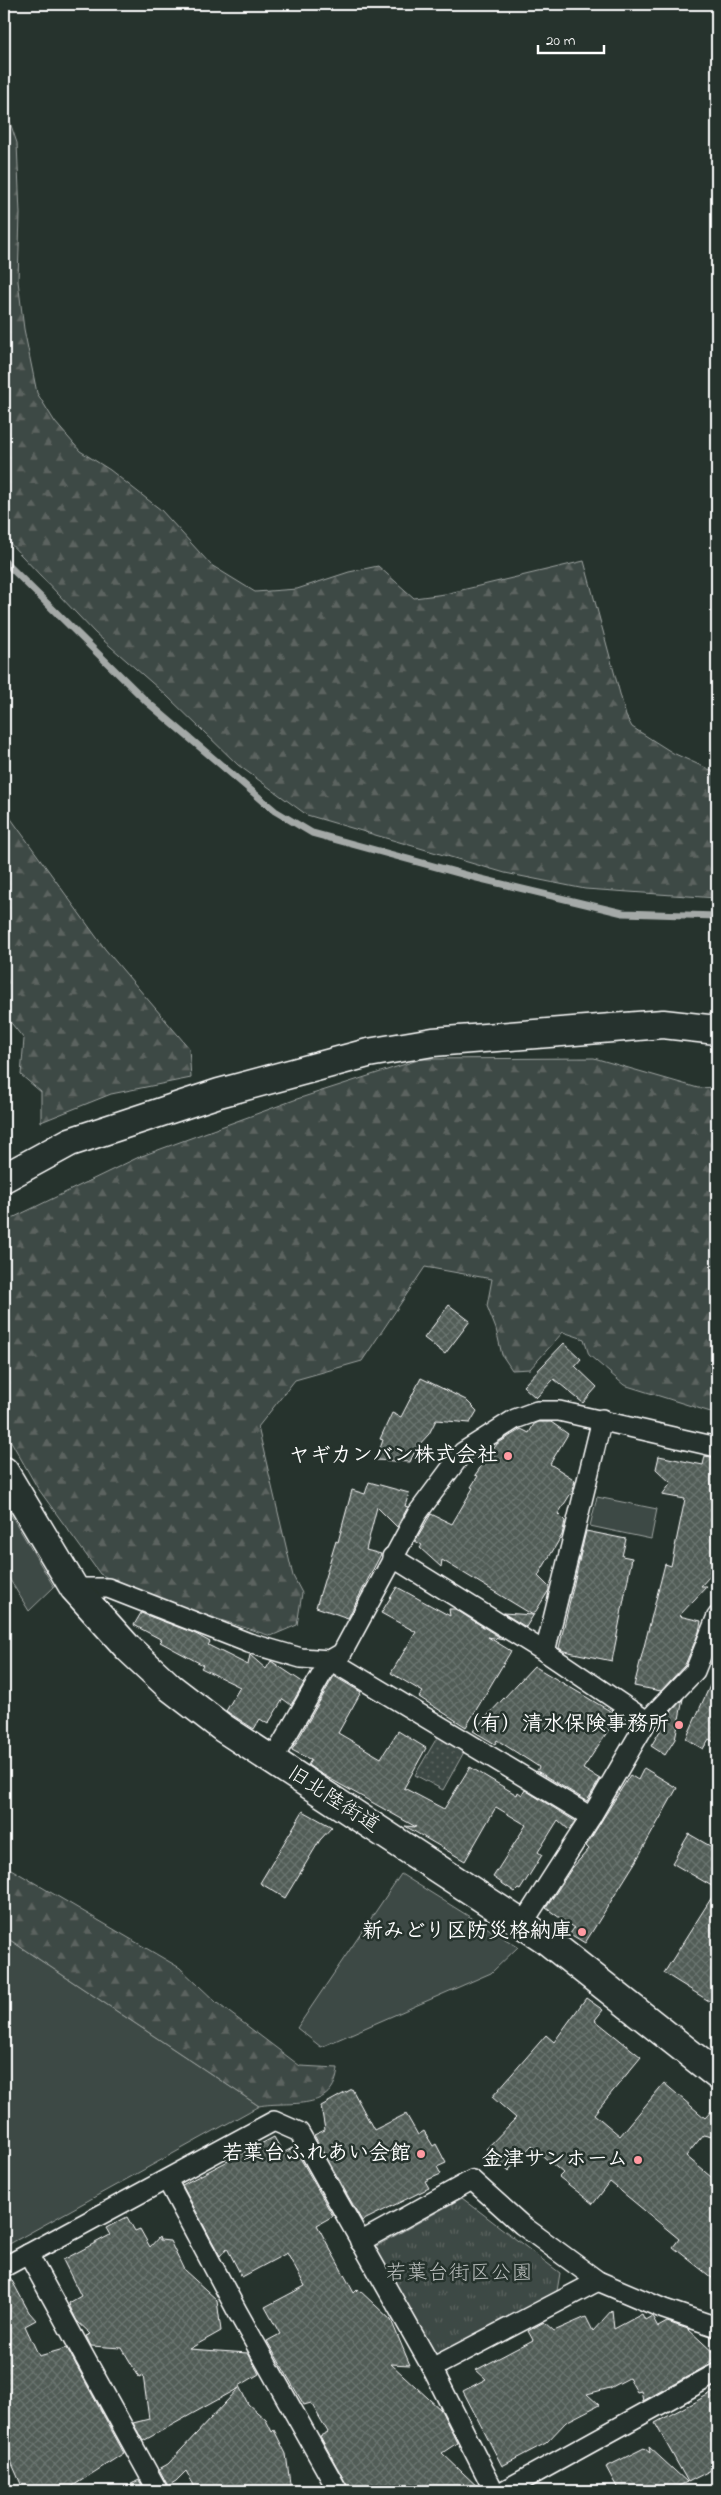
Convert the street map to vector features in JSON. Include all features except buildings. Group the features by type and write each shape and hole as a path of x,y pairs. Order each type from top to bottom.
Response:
{"street":[{"path":"4,1178 70,1142 219,1093 368,1053 433,1042 663,1024 717,1030"},
{"path":"272,1761 330,1660 342,1653 392,1557 417,1514 463,1452 515,1419 537,1411 559,1411 602,1419 717,1447"},
{"path":"545,1652 602,1419"},
{"name":"旧北陸街道","path":"4,1471 74,1588 129,1649 171,1688 222,1728 522,1923 717,2075"},
{"path":"392,1557 545,1652 646,1721"},
{"path":"74,1588 108,1588 249,1643 301,1658 330,1660 591,1817"},
{"path":"522,1923 591,1817 646,1721 694,1671 717,1616"},
{"path":"4,2267 167,2180 274,2120 299,2132 432,2368 494,2491"},
{"path":"167,2180 237,2311 338,2491"},
{"path":"360,2242 472,2180 522,2225 598,2281 664,2309 717,2327"},
{"path":"28,2254 158,2491"},
{"path":"432,2368 598,2281"},
{"path":"503,2491 717,2373"}],"green space":[{"path":"4,105 17,143 20,214 18,281 24,329 37,393 55,422 80,451 110,470 161,510 211,565 255,592 297,589 349,572 378,566 414,598 445,594 584,561 626,716 632,727 673,753 717,773 717,898 585,889 505,873 307,815 238,765 167,696 95,633 4,537"},
{"path":"4,809 105,949 189,1048 191,1078 111,1094 41,1122 41,1092 21,1075 24,1039 4,1014"},
{"path":"594,1058 698,1088 717,1087 717,1414 624,1385 589,1355 584,1339 563,1332 530,1369 512,1370 502,1355 496,1329 487,1306 492,1279 425,1267 362,1361 295,1380 258,1427 293,1576 302,1593 297,1625 271,1636 145,1596 100,1574 37,1487 4,1429 4,1222 139,1157 297,1099 421,1059"},
{"path":"597,1497 657,1509 651,1539 590,1526"},
{"path":"4,1503 54,1587 29,1611 4,1570"},
{"path":"438,1736 464,1752 443,1790 415,1775"},
{"path":"4,1865 180,1968 217,2003 300,2066 338,2068 335,2083 328,2093 319,2099 308,2102 259,2106 4,1936"},
{"path":"401,1874 518,1947 491,1973 321,2047 297,2028"},
{"path":"4,1936 259,2106 4,2247"},
{"name":"若葉台街区公園","path":"462,2198 560,2273 557,2291 435,2358 373,2248"}],"waterway":[{"path":"4,561 146,701 275,811 312,833 477,878 623,913 717,916"}],"place":[{"name":"ヤギカンバン株式会社","path":"508,1456"},
{"name":"（有）清水保険事務所","path":"679,1725"},
{"name":"新みどり区防災格納庫","path":"582,1932"},
{"name":"若葉台ふれあい会館","path":"421,2154"},
{"name":"金津サンホーム","path":"638,2160"}]}
